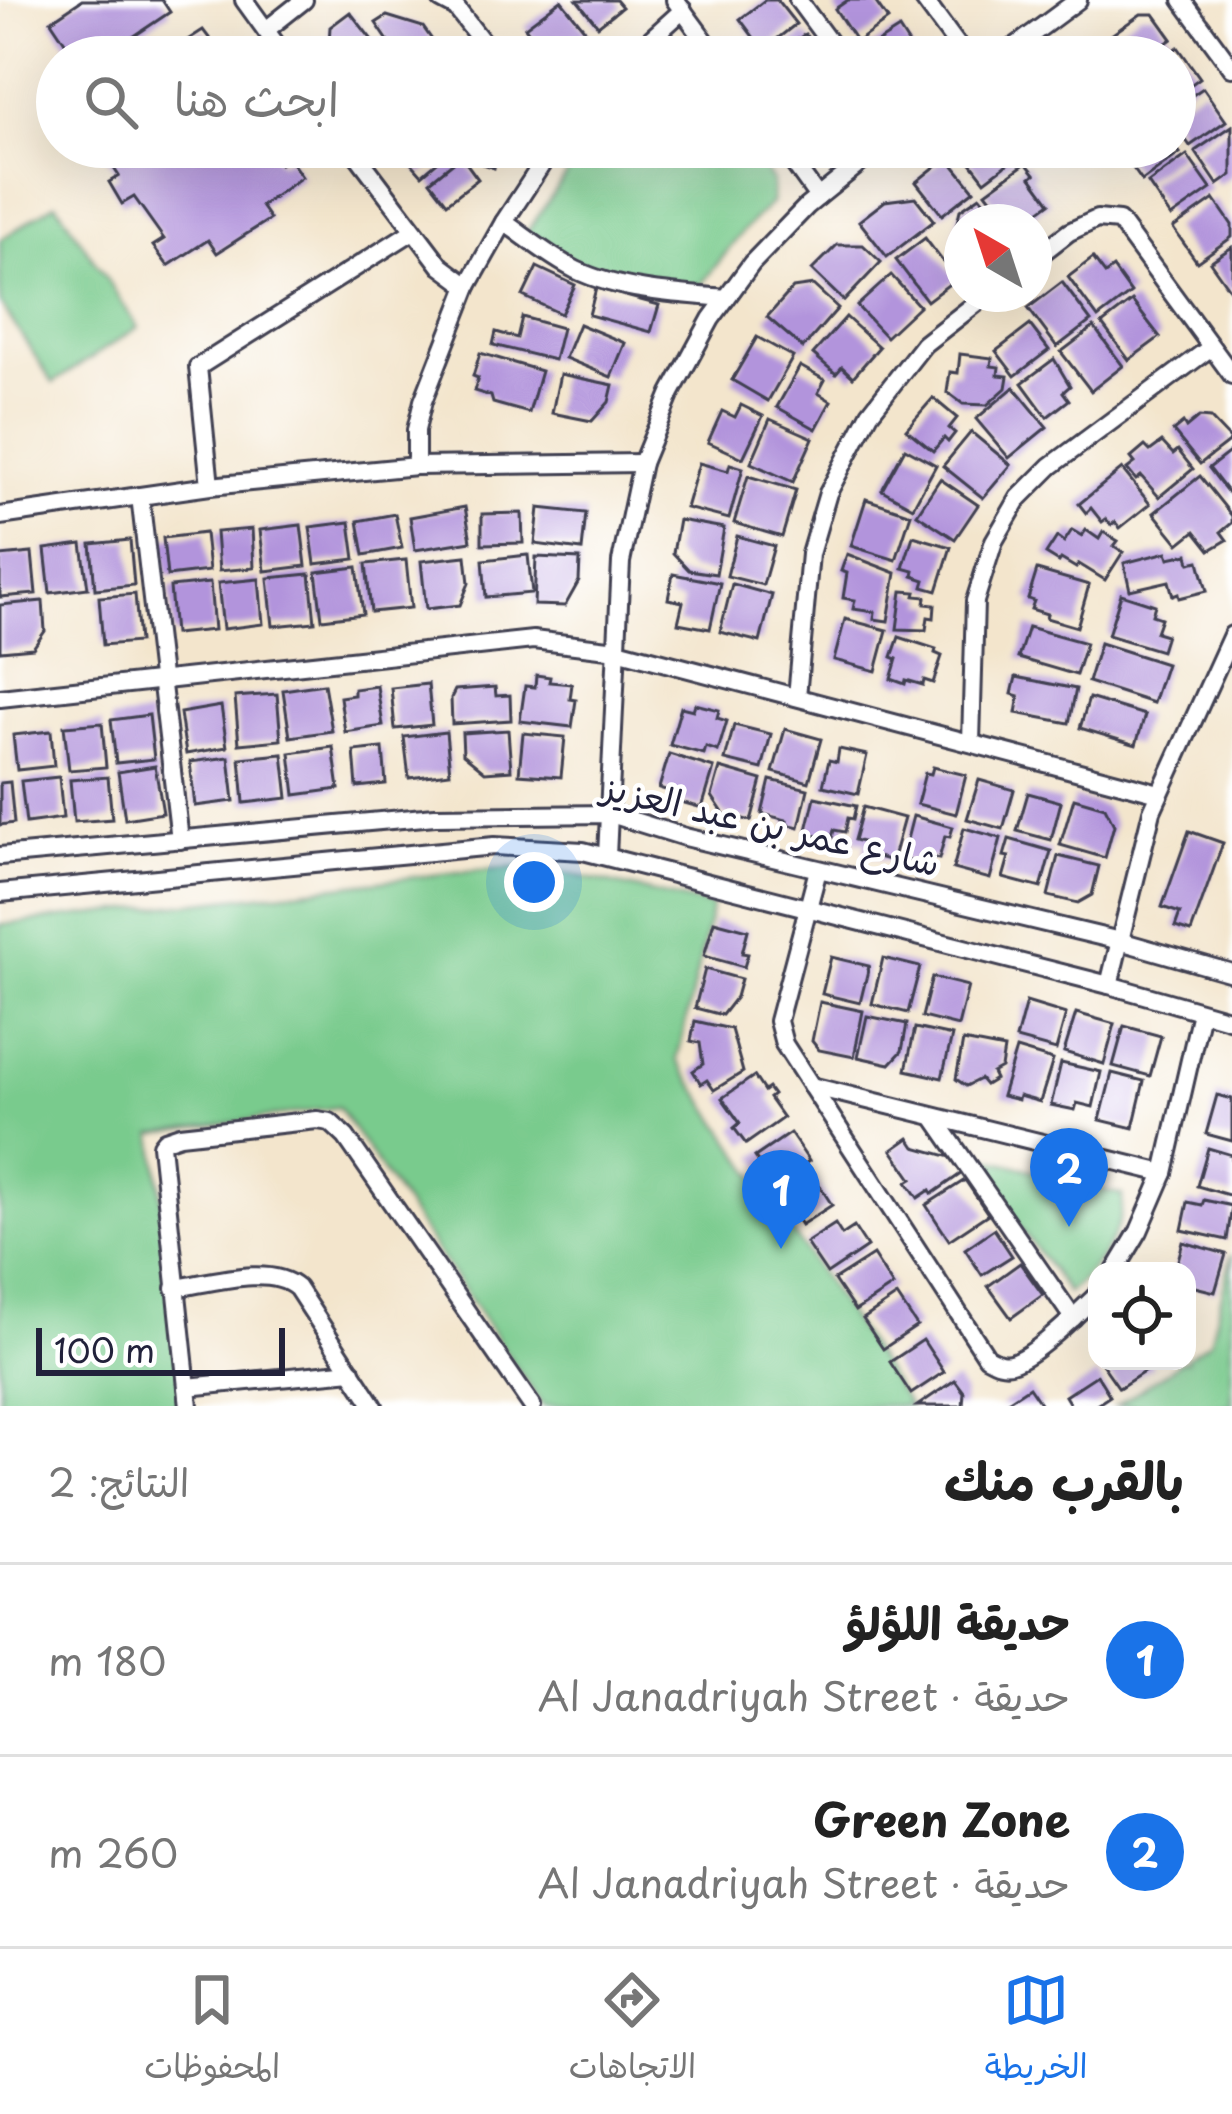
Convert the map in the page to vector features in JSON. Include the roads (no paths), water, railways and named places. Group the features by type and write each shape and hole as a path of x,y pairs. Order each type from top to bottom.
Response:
{"street":[{"path":"244,0 270,36"},
{"path":"266,30 304,0"},
{"path":"441,0 456,8 478,36"},
{"path":"798,0 825,36"},
{"path":"924,0 950,36"},
{"path":"1029,36 1078,0"},
{"path":"1181,0 1232,68"},
{"path":"650,36 679,5 702,36"},
{"path":"366,168 440,266 468,286"},
{"path":"416,466 422,400 468,286 539,168"},
{"path":"797,168 818,197"},
{"path":"607,856 621,562 642,463 671,393 726,298 752,263 854,168"},
{"path":"1052,245 1097,219 1119,221 1232,375"},
{"path":"504,222 579,272 641,287 726,298"},
{"path":"210,486 198,367 413,231"},
{"path":"797,697 810,554 828,493 870,413 924,344 965,312"},
{"path":"971,742 976,601 994,541 1019,498 1051,466 1210,348"},
{"path":"0,516 210,486 416,466 642,463"},
{"path":"140,496 179,839"},
{"path":"1108,985 1159,793 1232,635"},
{"path":"0,698 533,640 617,650 1159,793"},
{"name":"شارع عمر بن عبد العزيز","path":"0,856 435,816 611,814 685,837 1120,941 1232,973"},
{"path":"0,893 494,846 583,851 1232,1020"},
{"path":"818,870 778,1022 784,1044 987,1357 1000,1364 1014,1363 1088,1303"},
{"path":"1120,1262 1164,1173 1201,1012"},
{"path":"811,1086 1164,1173"},
{"path":"934,1117 1073,1318"},
{"path":"352,1370 188,1397 160,1153 165,1140 203,1132 330,1122 346,1137 532,1406"},
{"path":"175,1288 260,1276 288,1280 374,1406"}],"place":[{"name":"Green Zone","path":"1069,1227"},
{"name":"حديقة اللؤلؤ","path":"781,1249"}]}
